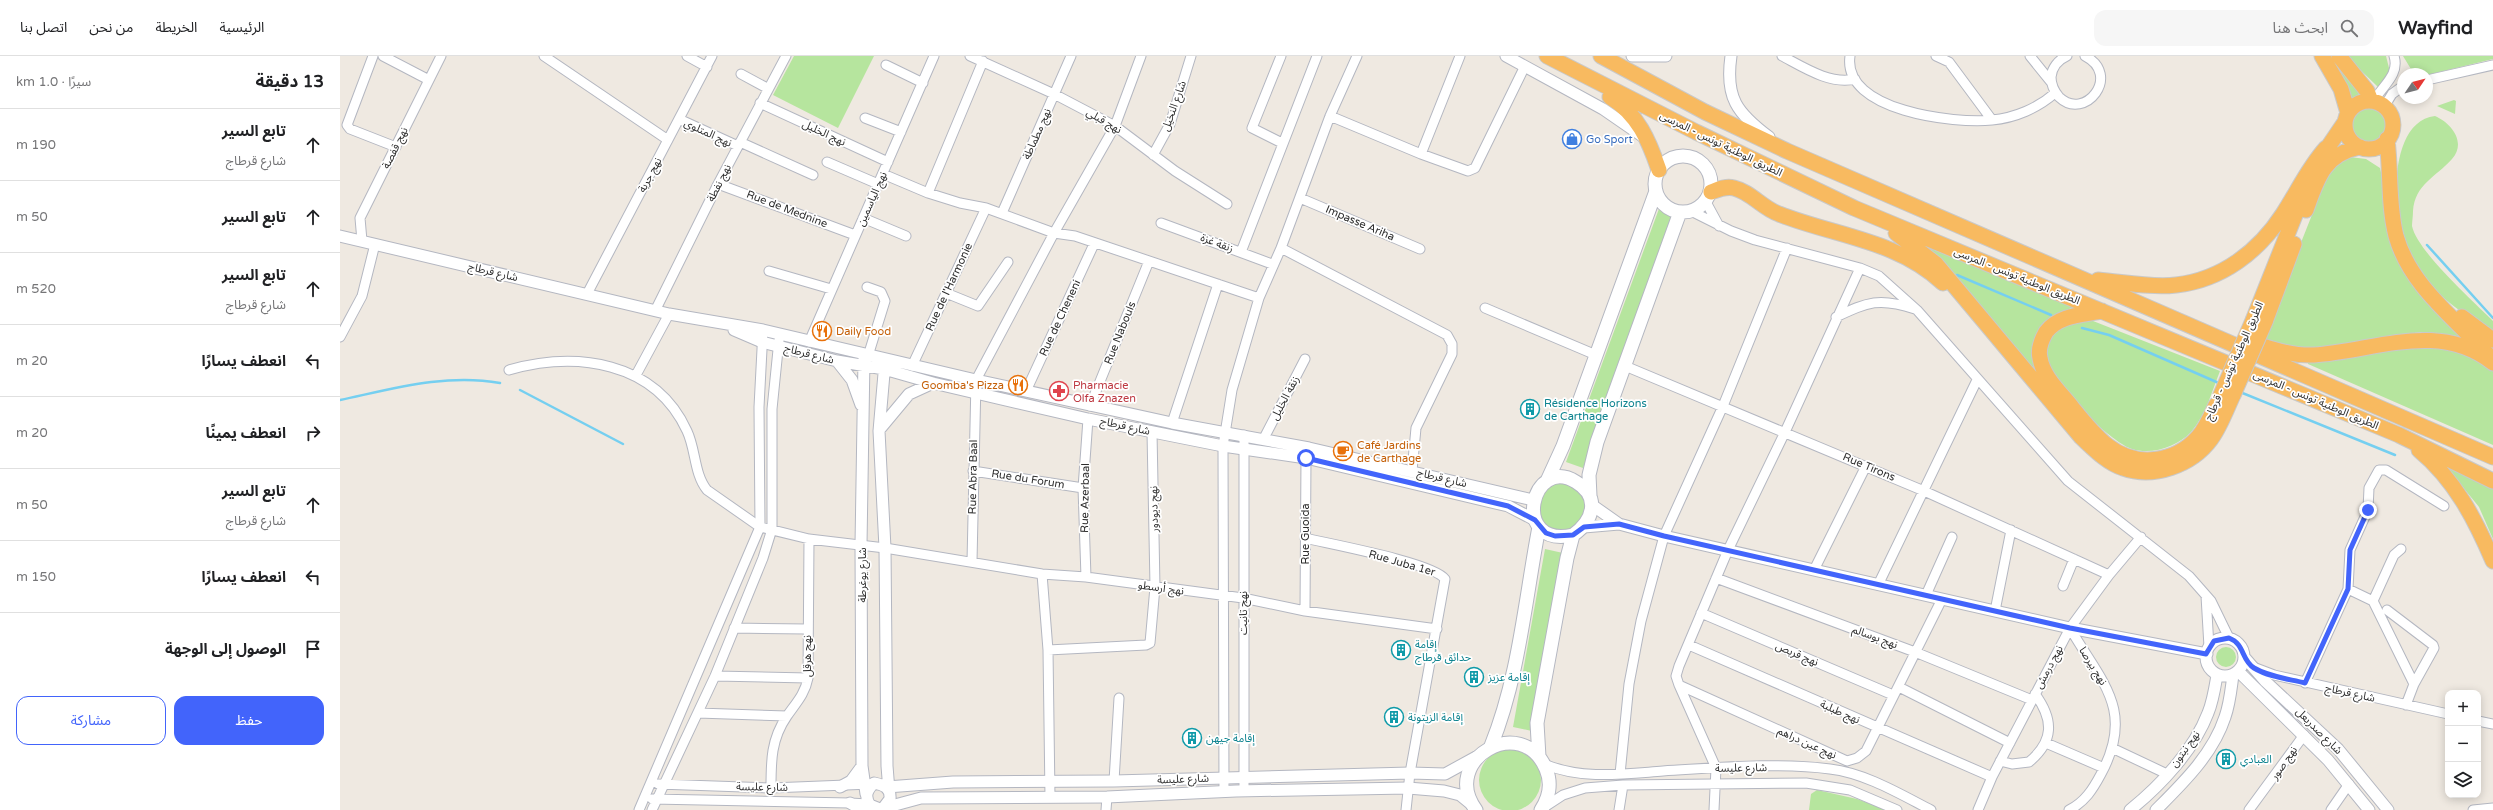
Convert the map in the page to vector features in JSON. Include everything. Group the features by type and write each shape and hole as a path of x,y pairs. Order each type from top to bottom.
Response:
{"highway":[{"path":"1546,56 1622,104 1649,141 1659,170"},
{"name":"الطريق الوطنية تونس - المرسى","path":"1546,56 1696,132 1854,208 2399,434 2493,481"},
{"name":"الطريق الوطنية تونس - المرسى","path":"1601,56 1706,112 1787,151 2084,278 2493,456"},
{"path":"2322,56 2341,89 2347,117 2348,137 2360,147"},
{"path":"2339,56 2392,122 2388,139 2390,205 2396,237 2413,273 2435,301 2493,360"},
{"name":"الطريق الوطنية تونس - قرطاج","path":"2102,311 2072,316 2056,323 2046,333 2040,346 2040,358 2048,378 2090,429 2109,447 2124,455 2141,460 2159,460 2175,455 2199,436 2226,396 2260,320 2310,178 2326,148 2347,117 2360,103 2376,103"},
{"path":"2260,320 2317,181 2328,164 2339,154 2360,147 2375,148 2388,139"},
{"path":"2084,278 2153,285 2176,285 2220,272 2252,251 2265,240 2284,213 2314,162 2326,148"},
{"path":"1708,197 1724,187 1745,192 1776,214 1889,247 1900,252 1940,280 1993,332"},
{"path":"1854,208 1906,239 1936,264 2081,437 2099,454 2123,469 2162,470 2185,462 2200,452 2211,439 2226,396"},
{"path":"2413,273 2438,298 2493,340"},
{"path":"2203,331 2235,336 2273,350 2294,354 2313,355 2399,342 2443,340 2458,344 2493,363"},
{"path":"2399,434 2442,471 2463,499 2493,561"}],"main road":[{"path":"1537,523 1555,536 1573,535 1584,527 1590,517 1591,501 1589,475 1597,442 1625,366 1685,212 1708,197 1711,177 1708,170 1703,164 1690,157 1683,156 1669,160 1659,170 1655,184 1656,191 1663,204 1685,212"},
{"path":"1491,746 1507,696 1526,608 1537,523 1532,510 1533,500 1538,489 1547,481 1561,452 1656,191"},
{"path":"1547,481 1559,477 1572,479 1583,486 1591,501"},
{"path":"1541,809 1549,792 1548,773 1542,760 1537,722 1573,535"},
{"path":"1474,808 1466,785 1469,770 1476,758 1491,746 1504,743 1517,744 1529,749 1542,760"}],"street":[{"path":"372,56 347,125 350,129 396,148"},
{"path":"383,56 428,80"},
{"name":"نهج قفصة","path":"362,241 360,218 441,56"},
{"path":"544,56 559,60 668,140"},
{"path":"687,56 707,67"},
{"name":"نهج جربة","path":"587,294 712,56"},
{"name":"نهج نفطة","path":"655,311 767,88 786,56"},
{"name":"نهج الياسمين","path":"809,342 934,56"},
{"name":"نهج قبلي","path":"970,56 1054,94 1115,126 1175,171 1227,204"},
{"name":"نهج مطماطة","path":"1002,213 1071,56"},
{"path":"975,386 1054,233 1115,126 1141,56"},
{"name":"شارع النخيل","path":"1153,155 1170,124 1192,56"},
{"path":"1281,56 1252,128 1282,143"},
{"path":"1241,252 1317,56"},
{"path":"1224,792 1222,596 1223,446 1232,390 1259,298 1272,264 1281,248 1330,116 1357,56"},
{"path":"1421,154 1460,56"},
{"path":"1506,56 1603,109 1649,141"},
{"path":"1632,56 1666,56"},
{"path":"1731,56 1729,88 1735,104 1742,115 1787,151"},
{"path":"1782,56 1830,78 1847,81 1855,80"},
{"path":"1850,56 1849,62 1855,80 1869,94 1905,110 1929,117 1957,120 1992,120 2023,112 2042,104 2055,93"},
{"path":"1936,56 1951,59 1992,120"},
{"path":"2030,56 2051,82 2055,93 2060,98 2075,104 2089,100 2095,95 2101,81 2097,66 2092,57"},
{"path":"2051,82 2054,67 2067,56"},
{"path":"2376,103 2393,76 2396,67 2394,56"},
{"path":"928,193 983,62"},
{"path":"886,65 923,83"},
{"path":"2433,79 2493,65"},
{"path":"1330,116 1421,154 1468,170 1475,168 1525,66"},
{"path":"740,74 767,88"},
{"path":"2376,103 2397,90"},
{"name":"نهج الخليل","path":"760,103 888,162"},
{"path":"865,118 901,132"},
{"name":"نهج المتلوي","path":"679,119 813,175"},
{"path":"827,162 878,184"},
{"path":"883,174 928,193 960,203 1002,213 1054,233 1074,236 1094,244 1259,298"},
{"name":"Rue de Mednine","path":"718,184 855,235"},
{"path":"1708,197 1720,226"},
{"name":"Impasse Ariha","path":"1300,198 1420,249"},
{"name":"Rue de l'Harmonie","path":"912,366 986,208"},
{"path":"1685,212 1755,240 1860,268 1879,276 1917,310 1977,380 2068,481 2189,576 2211,601 2229,638 2240,645 2245,658 2236,673 2225,676 2217,675 2208,666 2206,596"},
{"path":"863,218 906,236"},
{"name":"زنقة غزة","path":"1161,223 1272,264"},
{"name":"شارع قرطاج","path":"340,236 655,311 763,330 885,364 933,383 1026,391 1172,423 1264,438 1533,500"},
{"path":"342,331 362,296 375,244"},
{"name":"Rue de Cheneni","path":"1026,391 1094,244"},
{"path":"1281,248 1447,335 1452,344 1452,354 1416,428 1412,471"},
{"path":"1620,774 1629,684 1641,621 1664,536 1723,406 1787,248"},
{"name":"Rue Nabouls","path":"1090,406 1149,261"},
{"path":"946,293 978,306 1008,262"},
{"path":"1714,810 1716,768 1676,676 1728,550 1785,432 1836,317 1860,268"},
{"path":"769,271 831,289"},
{"path":"1172,423 1218,284"},
{"path":"866,359 885,301 881,292 867,287"},
{"path":"1836,317 1874,302 1896,302 1917,310"},
{"path":"1484,308 1596,355"},
{"path":"636,375 669,314"},
{"name":"شارع قرطاج","path":"717,322 762,342 837,361 866,359"},
{"path":"639,810 760,527 759,407 763,330"},
{"path":"652,810 662,785 715,676 763,558 772,529 772,409 780,335"},
{"name":"شارع يوغرطة","path":"866,359 861,545 862,766 868,799"},
{"name":"زنقة الخليل","path":"1264,438 1305,359"},
{"path":"509,370 530,364 573,360 615,368 636,375 660,393 680,417 692,445 701,483 707,490 760,527"},
{"path":"837,361 852,380 864,419"},
{"name":"شارع قرطاج","path":"885,364 912,366 1088,419 1223,446 1306,458 1508,506 1537,523"},
{"name":"شارع يوغرطة","path":"885,364 879,431 885,548 887,766 890,798"},
{"name":"Rue Tirons","path":"1625,366 1924,491 2109,575"},
{"path":"1878,585 1977,380"},
{"path":"879,431 894,410 909,394 933,383"},
{"name":"Rue Abra Baal","path":"972,562 975,386"},
{"name":"Rue Azerbaal","path":"1086,576 1083,488 1088,419"},
{"name":"نهج ديودور","path":"1048,650 1146,645 1152,636 1155,587 1152,432"},
{"name":"نهج تانيت","path":"1244,435 1242,449 1244,791"},
{"name":"Rue Guoida","path":"1305,611 1306,458"},
{"path":"1814,570 1866,466"},
{"path":"2305,683 2348,589 2350,550 2368,510 2369,488 2379,470 2386,470 2444,506"},
{"name":"Rue du Forum","path":"973,471 1083,488"},
{"path":"1591,501 1619,524"},
{"path":"1584,527 1619,524 1664,536 2070,628 2208,650"},
{"name":"نهج أرسطو","path":"760,527 809,539 885,548 1042,574 1086,576 1155,587 1242,598 1305,611 1438,629"},
{"path":"1995,611 2010,530"},
{"path":"1926,595 1952,537"},
{"name":"نهج درمش","path":"1978,810 2000,761 2070,628 2109,575 2141,537"},
{"name":"Rue Juba 1er","path":"1305,538 1409,562 1442,575 1446,583 1410,773 1406,810"},
{"name":"نهج هرقل","path":"771,788 772,748 787,716 806,689 808,678 807,629 809,539"},
{"path":"2373,601 2394,554 2401,549"},
{"path":"2063,586 2074,558"},
{"path":"1042,574 1048,650 1050,797"},
{"name":"نهج بوسالم","path":"1716,578 2034,697"},
{"path":"2348,589 2373,601 2414,684"},
{"name":"نهج عين دراهم","path":"1679,684 1847,761 1857,758 1866,751 1879,729 1894,695 1942,599"},
{"path":"2387,610 2433,644 2434,648 2414,684 2406,705"},
{"name":"نهج قربص","path":"1701,613 1894,695"},
{"path":"734,628 807,629"},
{"name":"نهج بيرصا","path":"2069,810 2087,798 2104,768 2112,748 2115,724 2111,697 2104,679 2070,628"},
{"path":"2208,650 2214,641 2229,638"},
{"name":"نهج طبلبة","path":"1689,645 1992,777"},
{"name":"شارع صدربعل","path":"2245,658 2338,749 2388,810"},
{"name":"شارع قرطاج","path":"2253,667 2274,676 2445,713"},
{"name":"شارع صدربعل","path":"2236,673 2304,735 2349,784 2370,810"},
{"name":"نهج نبتون","path":"2156,810 2189,777 2220,729 2236,673"},
{"name":"نهج نبتون","path":"2130,810 2143,800 2192,744 2203,725 2210,707 2217,675"},
{"path":"715,676 808,678"},
{"path":"1899,687 2010,743"},
{"path":"2000,761 2012,764 2029,762 2046,743 2049,731 2047,716 2034,697"},
{"path":"1114,781 1119,698"},
{"path":"698,713 787,716"},
{"path":"2481,722 2493,724"},
{"name":"نهج صور","path":"2250,810 2304,735"},
{"path":"2046,743 2104,768"},
{"path":"2112,748 2167,774"},
{"name":"شارع عليسة","path":"890,798 911,784 1114,781 1224,778 1244,776 1410,773 1445,774 1476,758"},
{"name":"شارع عليسة","path":"1542,760 1574,774 1620,774 1716,768 1805,767 1831,769 1880,785 1931,810"},
{"path":"840,787 851,781 862,766"},
{"path":"887,766 889,777 897,784 911,784"},
{"name":"شارع عليسة","path":"650,783 662,785 771,788 840,787 868,799"},
{"name":"شارع عليسة","path":"1541,809 1564,795 1585,788 1622,785 1806,783 1850,790 1897,810"},
{"path":"2331,810 2349,784"},
{"path":"1619,810 1622,785"},
{"name":"شارع عليسة","path":"890,798 1107,797 1244,791 1408,788 1444,791 1460,795 1474,808"},
{"name":"شارع عليسة","path":"645,797 656,800 850,803"},
{"path":"1106,810 1107,797"},
{"path":"850,803 868,799 890,798"},
{"path":"868,799 890,798"},
{"path":"906,810 921,798"},
{"path":"2473,810 2493,808"}],"green space":[{"path":"794,56 874,56 838,128 773,95"},
{"path":"2330,56 2364,91 2352,99"},
{"path":"2346,56 2386,56 2390,72 2382,85 2378,87"},
{"path":"2403,56 2493,56 2493,59 2433,74 2433,68 2410,68"},
{"path":"2454,100 2456,101 2455,114 2437,106"},
{"path":"2373,107 2382,112 2386,118 2386,132 2382,138 2373,143 2365,143 2356,138 2352,132 2351,121 2356,112 2362,108"},
{"path":"2435,116 2447,123 2451,128 2455,134 2458,146 2452,159 2422,187 2415,202 2412,226 2424,249 2435,262 2447,276 2493,321 2493,334 2453,306 2434,289 2414,264 2402,238 2399,224 2396,187 2402,148 2409,133 2420,121"},
{"path":"2350,157 2366,159 2380,168 2385,215 2393,245 2466,337 2421,332 2309,349 2297,349 2262,341 2325,182 2336,164"},
{"path":"1660,206 1676,212 1583,468 1566,462"},
{"path":"1926,245 2074,307 2058,314 2033,356 2034,369 1965,287"},
{"path":"2088,319 2220,371 2201,418 2191,432 2179,442 2156,450 2140,451 2132,449 2122,444 2096,424 2060,383 2046,357 2049,339 2056,330 2061,327"},
{"path":"2435,346 2462,352 2493,370 2493,445 2308,364 2308,361 2370,352"},
{"path":"2445,465 2493,487 2493,539 2479,507"},
{"path":"1561,483 1570,485 1578,490 1583,498 1585,507 1583,516 1578,524 1570,529 1561,531 1552,529 1544,524 1539,516 1537,507 1539,498 1544,490 1552,485"},
{"path":"1545,549 1563,553 1532,731 1513,727"},
{"path":"2226,647 2233,650 2236,657 2233,664 2226,667 2219,664 2216,657 2219,650"},
{"path":"1504,749 1516,749 1532,758 1539,768 1541,780 1539,792 1532,802 1516,811 1504,811 1493,806 1484,797 1479,786 1479,774 1484,763 1493,754"},
{"path":"1817,790 1857,799 1887,810 1809,810 1811,794"}],"waterway":[{"path":"2427,245 2493,318"},
{"path":"1957,275 2051,315"},
{"path":"2082,328 2109,335 2221,384"},
{"path":"340,400 399,387 439,381 480,380 500,383"},
{"path":"520,390 623,444"},
{"path":"2240,392 2395,455"}],"place":[{"name":"Go Sport","path":"1572,139"},
{"name":"Daily Food","path":"822,331"},
{"name":"Goomba's Pizza","path":"1018,385"},
{"name":"Pharmacie Olfa Znazen","path":"1059,391"},
{"name":"Résidence Horizons de Carthage","path":"1530,409"},
{"name":"Café Jardins de Carthage","path":"1343,451"},
{"name":"إقامة حدائق قرطاج","path":"1401,650"},
{"name":"إقامة عزيز","path":"1474,677"},
{"name":"إقامة الزيتونة","path":"1394,717"},
{"name":"إقامة جيهن","path":"1192,738"},
{"name":"العبادي","path":"2226,759"}],"route":[{"path":"1306,458 1508,506 1535,520 1546,533 1555,536 1564,537 1573,535 1584,527 1619,524 1664,536 2070,628 2206,654 2214,641 2221,638 2229,638 2235,640 2240,645 2244,651 2245,658 2253,667 2274,676 2305,683 2343,604 2348,589 2350,550 2368,510"}]}
